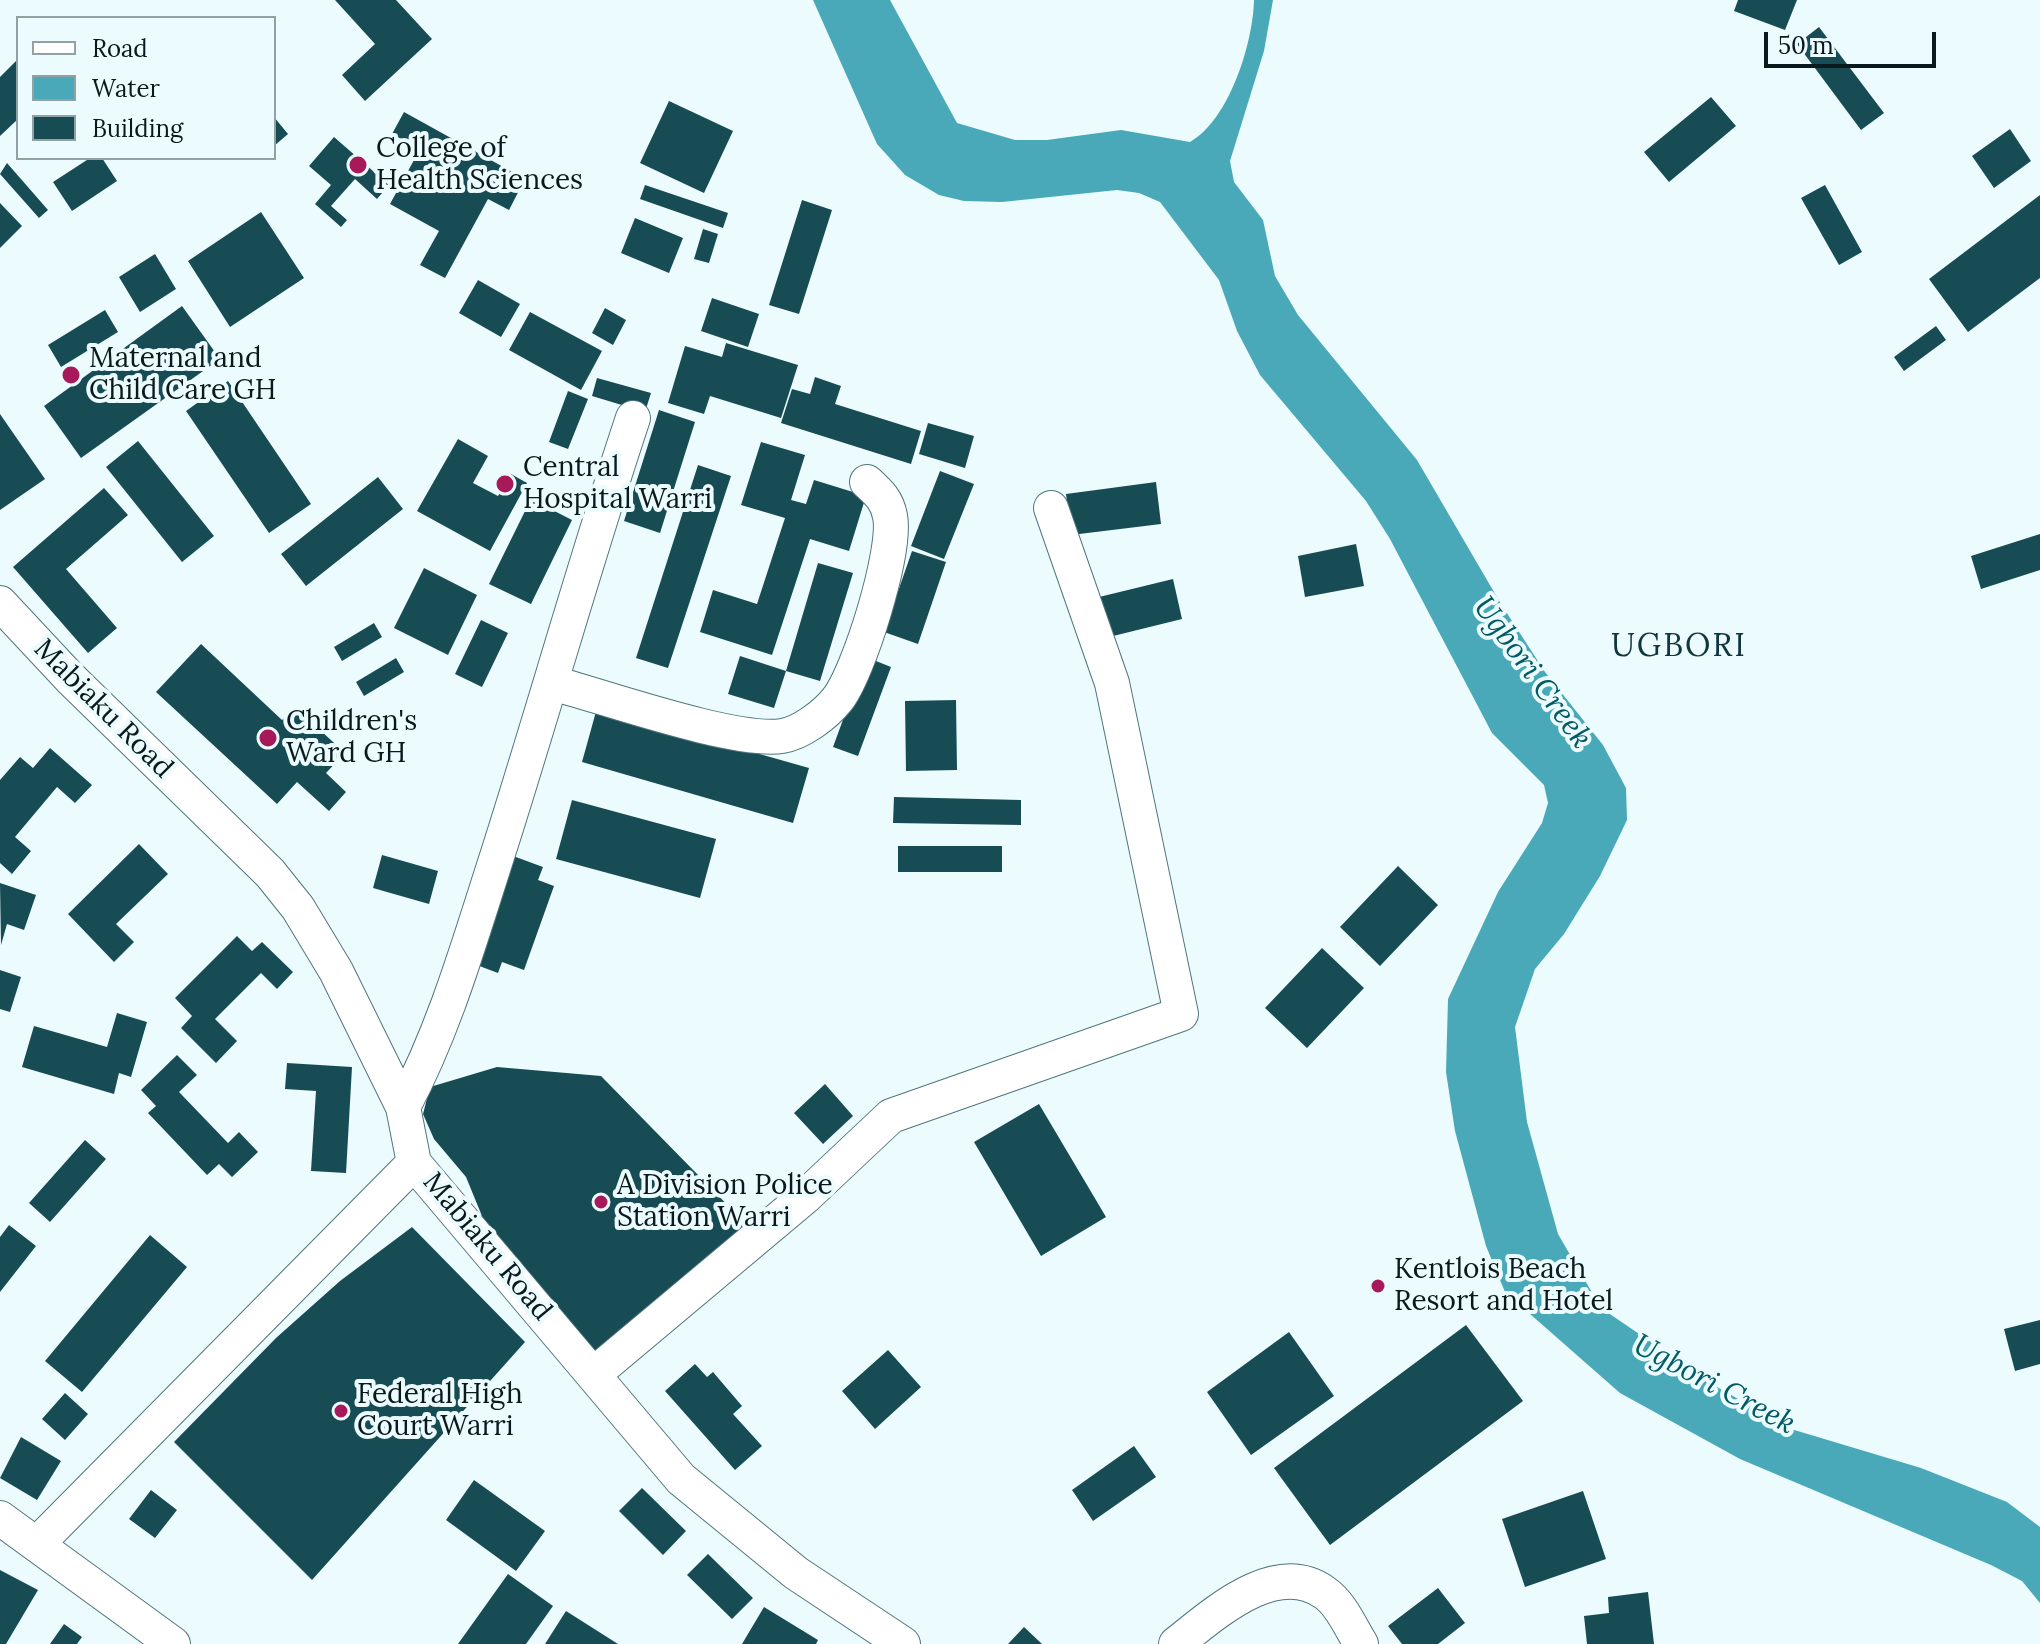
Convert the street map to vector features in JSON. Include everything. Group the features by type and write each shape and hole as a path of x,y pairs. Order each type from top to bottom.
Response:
{"street":[{"path":"403,1107 423,1069 458,976 633,418"},
{"path":"552,683 743,735 783,736 810,724 837,701 857,666 888,561 891,518 884,497 867,482"},
{"path":"594,1374 805,1197 891,1116 1181,1014 1112,683 1051,508"},
{"name":"Mabiaku Road","path":"0,603 70,678 270,873 298,908 336,971 403,1107 414,1163 681,1479 796,1573 903,1644"},
{"path":"38,1543 414,1163"},
{"path":"0,1518 173,1644"},
{"path":"1176,1644 1254,1590 1282,1580 1303,1583 1326,1593 1361,1644"}],"water":[{"name":"Ugbori Creek","path":"813,0 890,0 957,123 1015,140 1047,140 1121,130 1190,142 1204,131 1227,99 1244,58 1254,0 1273,0 1264,51 1230,161 1234,182 1263,220 1275,276 1298,315 1417,460 1501,604 1545,672 1603,745 1626,788 1627,820 1600,876 1564,934 1535,969 1515,1027 1527,1122 1558,1234 1601,1308 1717,1387 1791,1429 1921,1468 2007,1502 2040,1527 2040,1603 2022,1581 1991,1565 1740,1459 1620,1393 1505,1292 1486,1246 1455,1131 1446,1072 1448,999 1498,892 1542,823 1548,803 1544,785 1492,733 1390,539 1366,501 1260,375 1237,331 1219,280 1160,202 1139,193 1117,190 1002,202 964,201 939,195 905,175 877,144"}],"building":[{"path":"335,0 396,0 432,39 365,101 342,75 375,44"},
{"path":"1738,0 1797,0 1785,30 1734,11"},
{"path":"1819,27 1884,113 1861,130 1797,44"},
{"path":"16,61 16,121 0,136 0,77"},
{"path":"1711,97 1736,126 1669,182 1644,152"},
{"path":"669,101 733,131 704,193 640,163"},
{"path":"404,112 525,179 509,210 488,199 445,278 420,265 439,231 390,204 420,149 392,134"},
{"path":"276,119 288,134 276,144"},
{"path":"2010,129 2031,161 1994,188 1972,156"},
{"path":"334,137 389,185 377,199 355,179 331,206 347,220 341,227 315,204 331,185 309,166"},
{"path":"87,160 103,160 117,181 72,211 53,182"},
{"path":"7,163 48,210 39,218 0,174"},
{"path":"645,185 728,213 723,228 640,199"},
{"path":"1825,185 1862,252 1839,265 1801,198"},
{"path":"2040,195 2040,278 1968,332 1929,279"},
{"path":"802,200 832,210 799,314 769,305"},
{"path":"0,203 22,226 0,248"},
{"path":"261,212 304,278 230,327 188,261"},
{"path":"635,218 683,238 669,273 621,253"},
{"path":"703,229 718,234 709,263 694,259"},
{"path":"155,254 176,289 140,312 119,277"},
{"path":"478,280 520,304 501,337 459,313"},
{"path":"712,298 759,314 748,347 701,331"},
{"path":"182,306 220,359 81,458 44,406"},
{"path":"605,308 626,320 613,345 592,333"},
{"path":"105,310 118,332 61,367 48,345"},
{"path":"530,312 602,351 581,390 509,350"},
{"path":"1936,326 1946,340 1904,371 1894,357"},
{"path":"726,343 798,365 781,418 710,396 704,414 668,403 685,346 722,357"},
{"path":"815,377 841,386 835,404 921,431 911,464 781,423 792,389 810,394"},
{"path":"597,378 651,393 645,412 592,396"},
{"path":"228,381 311,504 269,533 186,411"},
{"path":"568,391 588,399 568,449 549,442"},
{"path":"659,410 695,422 660,533 624,521"},
{"path":"0,414 45,479 0,510"},
{"path":"928,423 974,436 965,468 919,454"},
{"path":"458,439 488,456 473,483 498,496 511,474 527,483 490,551 417,511"},
{"path":"138,441 214,536 182,562 106,467"},
{"path":"761,442 805,455 791,500 806,504 814,480 866,496 849,551 810,539 772,655 700,632 713,590 757,604 785,518 741,505"},
{"path":"698,465 731,476 668,668 636,658"},
{"path":"940,471 974,484 944,559 911,546"},
{"path":"378,477 403,509 306,586 281,554"},
{"path":"1156,482 1161,524 1071,535 1066,494"},
{"path":"104,488 128,515 66,569 117,628 88,653 13,567"},
{"path":"531,499 572,520 531,604 489,584"},
{"path":"2040,534 2040,570 1981,589 1971,556"},
{"path":"1356,544 1364,586 1305,597 1298,556"},
{"path":"912,551 946,562 918,644 884,632"},
{"path":"818,563 853,573 820,681 786,671"},
{"path":"424,568 477,595 448,655 394,628"},
{"path":"1173,579 1182,619 1105,638 1095,598"},
{"path":"481,620 508,633 482,687 455,674"},
{"path":"374,623 382,637 342,661 334,647"},
{"path":"201,644 282,720 295,707 345,753 326,773 346,792 329,811 297,782 277,804 156,692"},
{"path":"740,656 786,671 774,708 728,694"},
{"path":"866,657 891,667 858,756 833,747"},
{"path":"396,658 404,672 364,696 356,682"},
{"path":"956,700 957,770 906,771 905,701"},
{"path":"597,708 809,768 793,823 582,762"},
{"path":"50,748 92,785 75,803 57,787 15,837 31,851 12,874 0,863 0,780 20,757 33,768"},
{"path":"894,797 1021,800 1021,825 893,823"},
{"path":"572,800 716,839 700,898 556,859"},
{"path":"139,844 168,874 116,924 134,942 114,962 68,914"},
{"path":"898,846 1002,846 1002,872 898,872"},
{"path":"382,855 438,871 429,904 373,888"},
{"path":"513,856 543,867 538,880 554,886 524,970 502,962 498,973 474,964"},
{"path":"1398,866 1438,905 1380,966 1340,927"},
{"path":"0,883 36,895 24,930 7,924 1,945"},
{"path":"237,936 252,951 262,942 293,972 277,989 261,973 215,1019 237,1041 216,1063 181,1028 192,1016 175,998"},
{"path":"1322,948 1364,988 1307,1048 1265,1008"},
{"path":"0,970 21,977 10,1012 0,1009"},
{"path":"117,1013 147,1022 131,1077 119,1073 114,1094 22,1067 34,1026 107,1047"},
{"path":"177,1055 197,1075 179,1092 228,1143 239,1132 258,1152 232,1177 219,1164 207,1175 148,1113 156,1106 141,1090"},
{"path":"287,1063 352,1067 346,1173 311,1171 316,1091 285,1089"},
{"name":"A Division Police Station Warri","path":"497,1067 601,1076 749,1227 595,1353 489,1233 466,1177 434,1139 423,1114 430,1087"},
{"path":"825,1084 853,1116 823,1144 794,1113"},
{"path":"1039,1104 1106,1217 1041,1256 974,1142"},
{"path":"85,1140 106,1159 50,1222 29,1203"},
{"path":"9,1225 36,1246 0,1292 0,1237"},
{"path":"412,1227 525,1342 312,1580 174,1442 276,1338 340,1281"},
{"path":"150,1235 187,1267 82,1392 45,1361"},
{"path":"2040,1320 2040,1364 2015,1371 2004,1329"},
{"path":"1466,1325 1523,1401 1330,1545 1274,1468"},
{"path":"1289,1332 1334,1396 1251,1455 1207,1392"},
{"path":"888,1350 921,1387 875,1429 842,1391"},
{"path":"695,1364 707,1377 713,1372 742,1406 733,1414 762,1446 735,1470 665,1391"},
{"path":"65,1393 88,1414 65,1440 42,1419"},
{"path":"21,1437 61,1461 37,1500 0,1478"},
{"path":"1134,1446 1156,1477 1093,1521 1072,1490"},
{"path":"474,1480 545,1531 516,1571 446,1520"},
{"path":"642,1488 686,1531 663,1555 619,1511"},
{"path":"151,1490 177,1510 155,1538 129,1519"},
{"path":"1583,1491 1606,1559 1525,1587 1502,1519"},
{"path":"708,1554 753,1598 732,1619 687,1575"},
{"path":"0,1570 38,1590 6,1644 0,1644"},
{"path":"508,1574 553,1606 526,1644 458,1644"},
{"path":"1438,1588 1465,1623 1438,1644 1402,1644 1388,1626"},
{"path":"1648,1592 1654,1644 1587,1644 1584,1616 1609,1613 1608,1597"},
{"path":"764,1607 818,1640 816,1644 742,1644"},
{"path":"566,1611 618,1644 545,1644"},
{"path":"64,1624 82,1637 77,1644 50,1644"},
{"path":"1024,1627 1042,1644 1008,1644"}],"place":[{"name":"College of Health Sciences","path":"358,165"},
{"name":"Maternal and Child Care GH","path":"71,375"},
{"name":"Central Hospital Warri","path":"505,484"},
{"name":"Children's Ward GH","path":"268,738"},
{"name":"A Division Police Station Warri","path":"601,1202"},
{"name":"Kentlois Beach Resort and Hotel","path":"1378,1286"},
{"name":"Federal High Court Warri","path":"341,1411"}],"district":[{"name":"UGBORI","path":"1679,647"}]}
